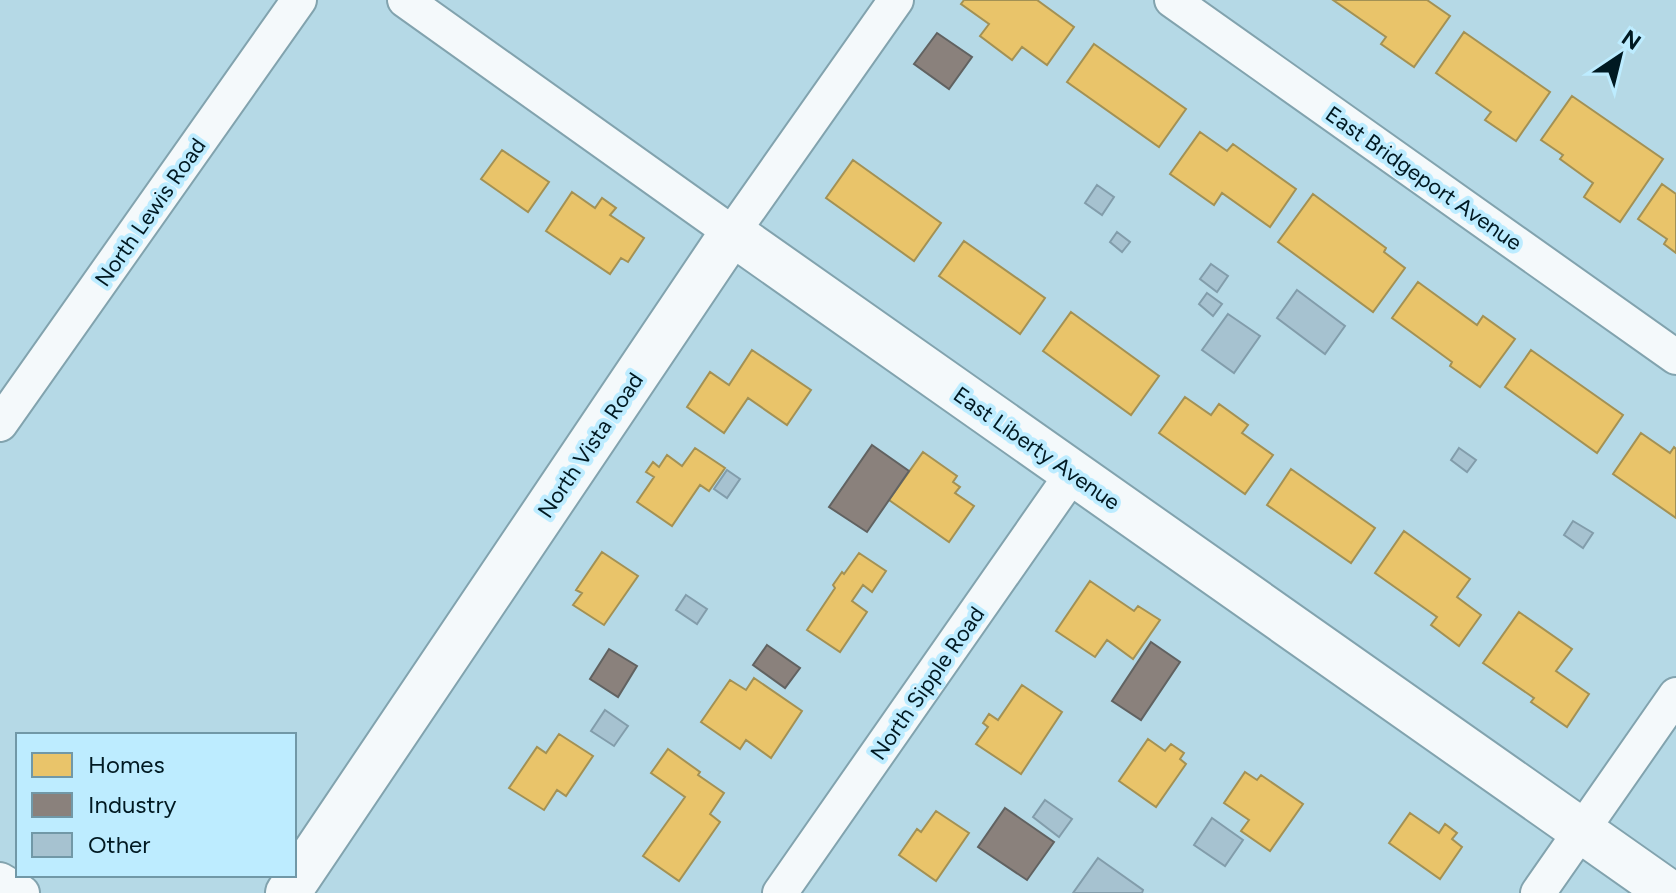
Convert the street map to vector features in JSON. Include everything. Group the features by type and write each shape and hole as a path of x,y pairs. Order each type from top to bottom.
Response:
{"street":[{"name":"North Lewis Road","path":"0,424 299,0"},
{"name":"East Liberty Avenue","path":"405,0 1670,893"},
{"name":"North Vista Road","path":"288,893 732,233 896,0"},
{"name":"East Bridgeport Avenue","path":"1172,0 1676,357"},
{"name":"North Sipple Road","path":"780,893 1073,473"},
{"path":"1538,893 1676,695"},
{"path":"0,880 22,893"}],"building: Homes":[{"path":"964,0 1037,0 1074,27 1047,65 1022,47 1012,60 980,36 989,24 961,4"},
{"path":"1333,0 1427,0 1450,16 1414,67 1381,44 1386,37"},
{"path":"1464,32 1550,92 1516,141 1485,120 1491,112 1436,73"},
{"path":"1094,44 1186,109 1159,147 1067,82"},
{"path":"1572,96 1663,159 1620,222 1584,197 1593,183 1560,159 1563,155 1541,140"},
{"path":"1200,132 1227,151 1233,144 1296,189 1270,227 1222,193 1214,205 1170,174"},
{"path":"502,150 549,182 528,212 481,179"},
{"path":"853,160 941,223 914,261 826,198"},
{"path":"1662,184 1676,194 1676,253 1664,244 1667,239 1638,219"},
{"path":"572,192 595,208 602,198 616,208 610,215 644,238 628,262 621,258 610,274 546,231"},
{"path":"1313,194 1386,248 1384,252 1405,268 1373,312 1278,242"},
{"path":"964,241 1045,298 1020,334 939,276"},
{"path":"1418,282 1477,325 1483,316 1515,339 1480,387 1392,318"},
{"path":"1071,312 1159,376 1131,415 1043,351"},
{"path":"752,350 811,390 787,425 748,398 724,433 687,407 710,372 729,385"},
{"path":"1531,350 1623,415 1597,453 1505,387"},
{"path":"1185,397 1211,415 1219,404 1248,425 1242,433 1273,455 1245,494 1159,433"},
{"path":"1641,433 1670,453 1674,447 1676,449 1676,518 1613,474"},
{"path":"695,448 725,468 709,491 700,485 672,526 637,502 654,477 646,472 653,462 659,467 667,455 682,466"},
{"path":"923,452 957,476 953,482 960,487 955,493 974,506 949,542 889,500"},
{"path":"1291,469 1375,528 1351,563 1267,505"},
{"path":"1404,531 1470,579 1457,597 1481,615 1459,646 1431,625 1437,617 1375,573"},
{"path":"602,552 638,576 604,625 573,605 582,593 576,590"},
{"path":"859,553 886,571 872,592 863,585 852,601 867,612 840,652 807,630 835,588 833,585"},
{"path":"1090,581 1134,611 1138,606 1160,620 1133,659 1107,640 1095,657 1056,631"},
{"path":"1519,612 1572,649 1556,671 1589,694 1567,727 1531,702 1534,698 1483,663"},
{"path":"754,678 802,711 771,758 746,740 740,749 701,722 730,680 746,690"},
{"path":"1022,685 1062,712 1021,774 976,744 988,727 983,723 989,714 998,720"},
{"path":"559,734 593,756 566,796 557,790 544,810 509,788 537,747 546,753"},
{"path":"1148,739 1165,751 1171,744 1184,753 1180,759 1186,764 1156,807 1119,781"},
{"path":"668,749 724,793 710,814 720,822 679,881 643,856 685,797 651,773"},
{"path":"1245,772 1257,780 1261,775 1303,804 1270,851 1241,831 1249,820 1224,803"},
{"path":"936,811 969,833 936,881 899,855 917,829 921,832"},
{"path":"1410,813 1439,833 1445,824 1457,833 1452,839 1462,847 1440,879 1389,843"}],"building: Industry":[{"path":"937,33 972,57 949,89 914,64"},
{"path":"872,445 909,471 867,532 829,507"},
{"path":"1151,642 1180,662 1141,720 1112,701"},
{"path":"767,645 800,668 785,688 753,665"},
{"path":"609,649 637,666 618,697 590,679"},
{"path":"1005,808 1054,842 1027,880 978,847"}],"building: Other":[{"path":"1097,185 1114,197 1102,215 1085,203"},
{"path":"1117,232 1130,242 1122,252 1110,242"},
{"path":"1211,264 1228,276 1217,292 1200,279"},
{"path":"1297,290 1345,326 1325,354 1277,318"},
{"path":"1207,293 1222,304 1213,316 1199,304"},
{"path":"1228,314 1260,336 1234,373 1202,350"},
{"path":"1459,448 1476,460 1467,472 1451,460"},
{"path":"727,470 740,479 727,498 714,489"},
{"path":"1573,521 1593,533 1583,548 1564,535"},
{"path":"686,595 707,609 697,624 676,610"},
{"path":"605,710 628,726 614,746 591,731"},
{"path":"1045,800 1072,819 1059,837 1033,817"},
{"path":"1212,818 1243,840 1225,866 1194,845"},
{"path":"1098,858 1143,890 1142,893 1073,893"}]}
